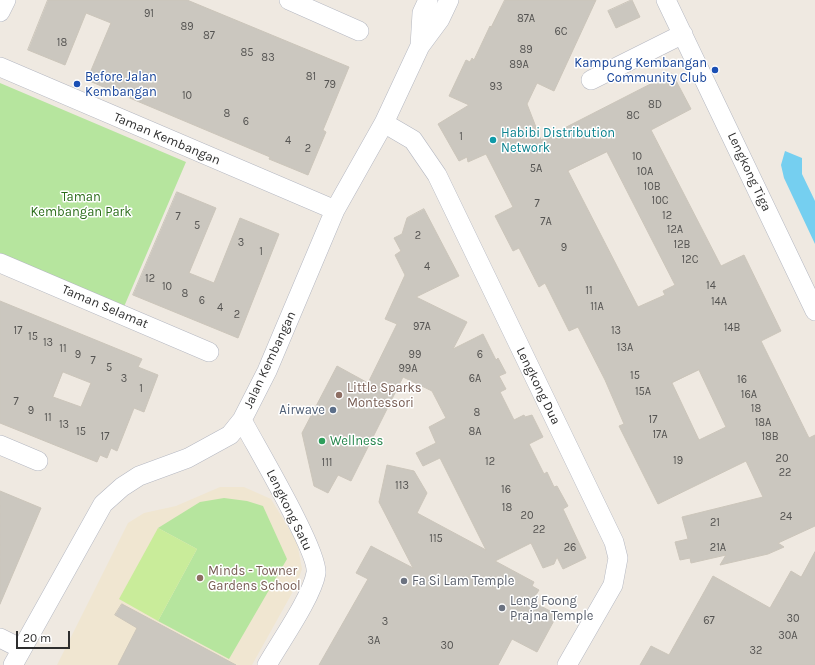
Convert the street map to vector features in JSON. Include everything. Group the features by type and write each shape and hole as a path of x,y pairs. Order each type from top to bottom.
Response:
{"street":[{"path":"0,12 6,0"},
{"path":"289,0 359,31"},
{"name":"Jalan Kembangan","path":"420,46 422,13 428,0"},
{"name":"Jalan Kembangan","path":"13,665 103,504 122,487 139,476 188,458 230,435 242,420 267,371 335,210 384,122 420,46 440,19 449,0"},
{"name":"Lengkong Tiga","path":"666,0 815,311"},
{"path":"591,80 683,34"},
{"name":"Taman Kembangan","path":"0,67 335,210"},
{"name":"Lengkong Dua","path":"384,122 412,140 437,175 614,542 618,558 613,584 567,665"},
{"name":"Taman Selamat","path":"0,262 209,352"},
{"name":"Lengkong Satu","path":"242,420 305,537 316,572 312,587 267,665"},
{"path":"0,445 38,461"},
{"path":"0,638 22,649"}],"shaded area":[{"name":"Minds - Towner Gardens School","path":"220,487 244,487 271,499 297,542 302,569 296,586 252,665 57,665 128,523 144,513 176,506"}],"green space":[{"name":"Taman Kembangan Park","path":"0,83 186,162 123,309 0,256"},
{"path":"224,498 247,501 263,506 287,559 229,659 158,621 197,549 158,528 200,502"},
{"path":"158,528 197,549 158,621 119,599"}],"water":[{"path":"785,151 802,158 802,174 815,201 815,244 784,178 781,165"}],"building":[{"path":"48,0 187,0 349,67 323,130 326,132 308,175 269,159 270,157 87,80 111,23 86,13 65,65 28,50"},
{"path":"505,0 596,0 554,91 537,83 527,104 541,140 672,73 691,109 651,130 721,266 744,255 781,331 761,341 809,438 815,435 815,526 778,543 784,547 768,554 720,565 726,555 691,563 690,558 680,560 675,542 688,539 682,517 763,497 746,461 658,504 619,426 624,424 605,380 578,327 569,331 545,283 539,287 519,248 513,251 495,216 513,207 486,154 468,162 467,157 459,161 438,124 469,105 449,96 466,60 470,62 472,58 474,60 490,26 491,27","holes":["607,152 675,285 663,291 665,295 638,307 568,171","699,370 726,427 699,440 672,383"]},
{"path":"632,0 640,17 616,28 608,11"},
{"path":"177,192 216,208 189,273 214,283 240,218 279,234 238,338 133,295"},
{"path":"424,209 459,276 416,297 467,322 453,349 483,334 496,360 498,358 506,373 499,376 506,389 500,392 514,420 524,415 525,417 532,415 543,437 529,444 544,474 547,472 554,487 557,486 568,506 563,509 586,558 563,569 557,557 554,564 543,568 531,543 495,561 534,582 532,586 539,590 532,601 557,615 537,652 512,639 498,665 319,665 368,579 356,573 371,546 413,568 379,502 387,465 414,471 427,493 417,513 486,550 440,458 423,466 416,453 436,443 429,427 446,418 432,391 403,377 351,481 338,475 328,493 314,486 302,433 337,366 368,383 397,324 385,319 405,275 395,255 401,251 394,238 402,234 407,218"},
{"path":"0,301 142,359 138,367 158,375 144,412 134,408 117,451 111,448 107,458 100,455 97,462 0,423","holes":["63,372 91,383 81,407 53,397"]},
{"path":"0,491 41,508 0,604"},
{"path":"815,552 815,665 640,665 651,646 669,655 713,576 770,608 791,571 801,577"},
{"path":"122,604 236,665 118,665 137,628 115,615"}],"place":[{"name":"Kampung Kembangan Community Club","path":"715,70"},
{"name":"Before Jalan Kembangan","path":"77,84"},
{"name":"Habibi Distribution Network","path":"493,140"},
{"name":"Little Sparks Montessori","path":"339,395"},
{"name":"Airwave","path":"333,410"},
{"name":"Wellness","path":"322,441"},
{"name":"Minds - Towner Gardens School","path":"200,578"},
{"name":"Fa Si Lam Temple","path":"404,581"},
{"name":"Leng Foong Prajna Temple","path":"502,608"}]}
